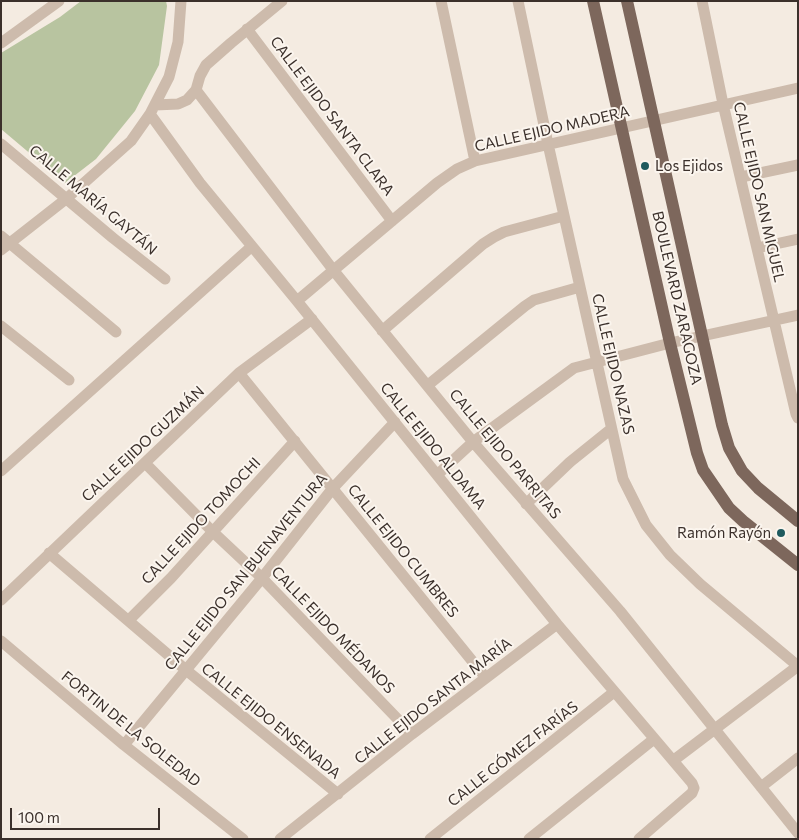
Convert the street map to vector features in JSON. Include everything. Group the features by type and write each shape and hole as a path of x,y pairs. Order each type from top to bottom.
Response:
{"main road":[{"name":"BOULEVARD ZARAGOZA","path":"593,1 696,453 703,470 729,508 798,564"},
{"name":"BOULEVARD ZARAGOZA","path":"627,1 722,425 729,448 742,471 758,488 798,521"}],"street":[{"path":"1,43 59,1"},
{"path":"6,247 66,200 130,141 153,110 168,77 178,42 180,1"},
{"path":"153,110 187,100 196,90 206,65 282,1"},
{"path":"442,1 475,161"},
{"name":"CALLE EJIDO NAZAS","path":"518,1 623,479 646,525 670,555 700,584 798,666"},
{"name":"CALLE EJIDO SAN MIGUEL","path":"702,1 723,104 758,248 773,320 798,418"},
{"name":"CALLE EJIDO SANTA CLARA","path":"247,29 392,221"},
{"name":"CALLE EJIDO MADERA","path":"298,301 457,168 475,161 798,88"},
{"name":"CALLE EJIDO PARRITAS","path":"196,90 334,271 473,442 620,611 798,834"},
{"name":"CALLE EJIDO ALDAMA","path":"153,110 200,184 298,301 557,624 674,760 693,785 692,793 638,839"},
{"name":"CALLE MARÍA GAYTÁN","path":"1,144 66,200 165,279"},
{"path":"741,177 798,165"},
{"path":"382,330 483,244 494,237 504,232 564,216"},
{"path":"1,236 6,247 116,332"},
{"path":"758,248 798,239"},
{"path":"1,471 251,247"},
{"path":"428,385 534,300 580,287"},
{"path":"437,475 473,442 574,368 670,342 798,315"},
{"name":"CALLE EJIDO GUZMÁN","path":"1,600 239,374 312,319"},
{"path":"1,326 68,380"},
{"name":"CALLE EJIDO CUMBRES","path":"239,374 486,678"},
{"name":"CALLE EJIDO SAN BUENAVENTURA","path":"124,745 262,578 333,488 395,422"},
{"path":"526,504 570,462 612,428"},
{"name":"CALLE EJIDO TOMOCHI","path":"129,620 213,532 295,441"},
{"name":"CALLE EJIDO MÉDANOS","path":"145,464 262,578 412,734"},
{"name":"CALLE EJIDO ENSENADA","path":"49,553 186,670 338,794"},
{"name":"CALLE EJIDO SANTA MARÍA","path":"280,839 412,734 557,624"},
{"name":"FORTIN DE LA SOLEDAD","path":"1,641 124,745 243,839"},
{"path":"674,760 798,666"},
{"name":"CALLE GÓMEZ FARÍAS","path":"430,839 614,692"},
{"path":"529,839 654,739"},
{"path":"761,787 798,758"}],"green space":[{"path":"81,1 166,1 167,6 159,65 135,111 96,159 65,183 1,129 1,53 60,17"}],"place":[{"name":"Los Ejidos","path":"645,166"},
{"name":"Ramón Rayón","path":"781,533"}]}
